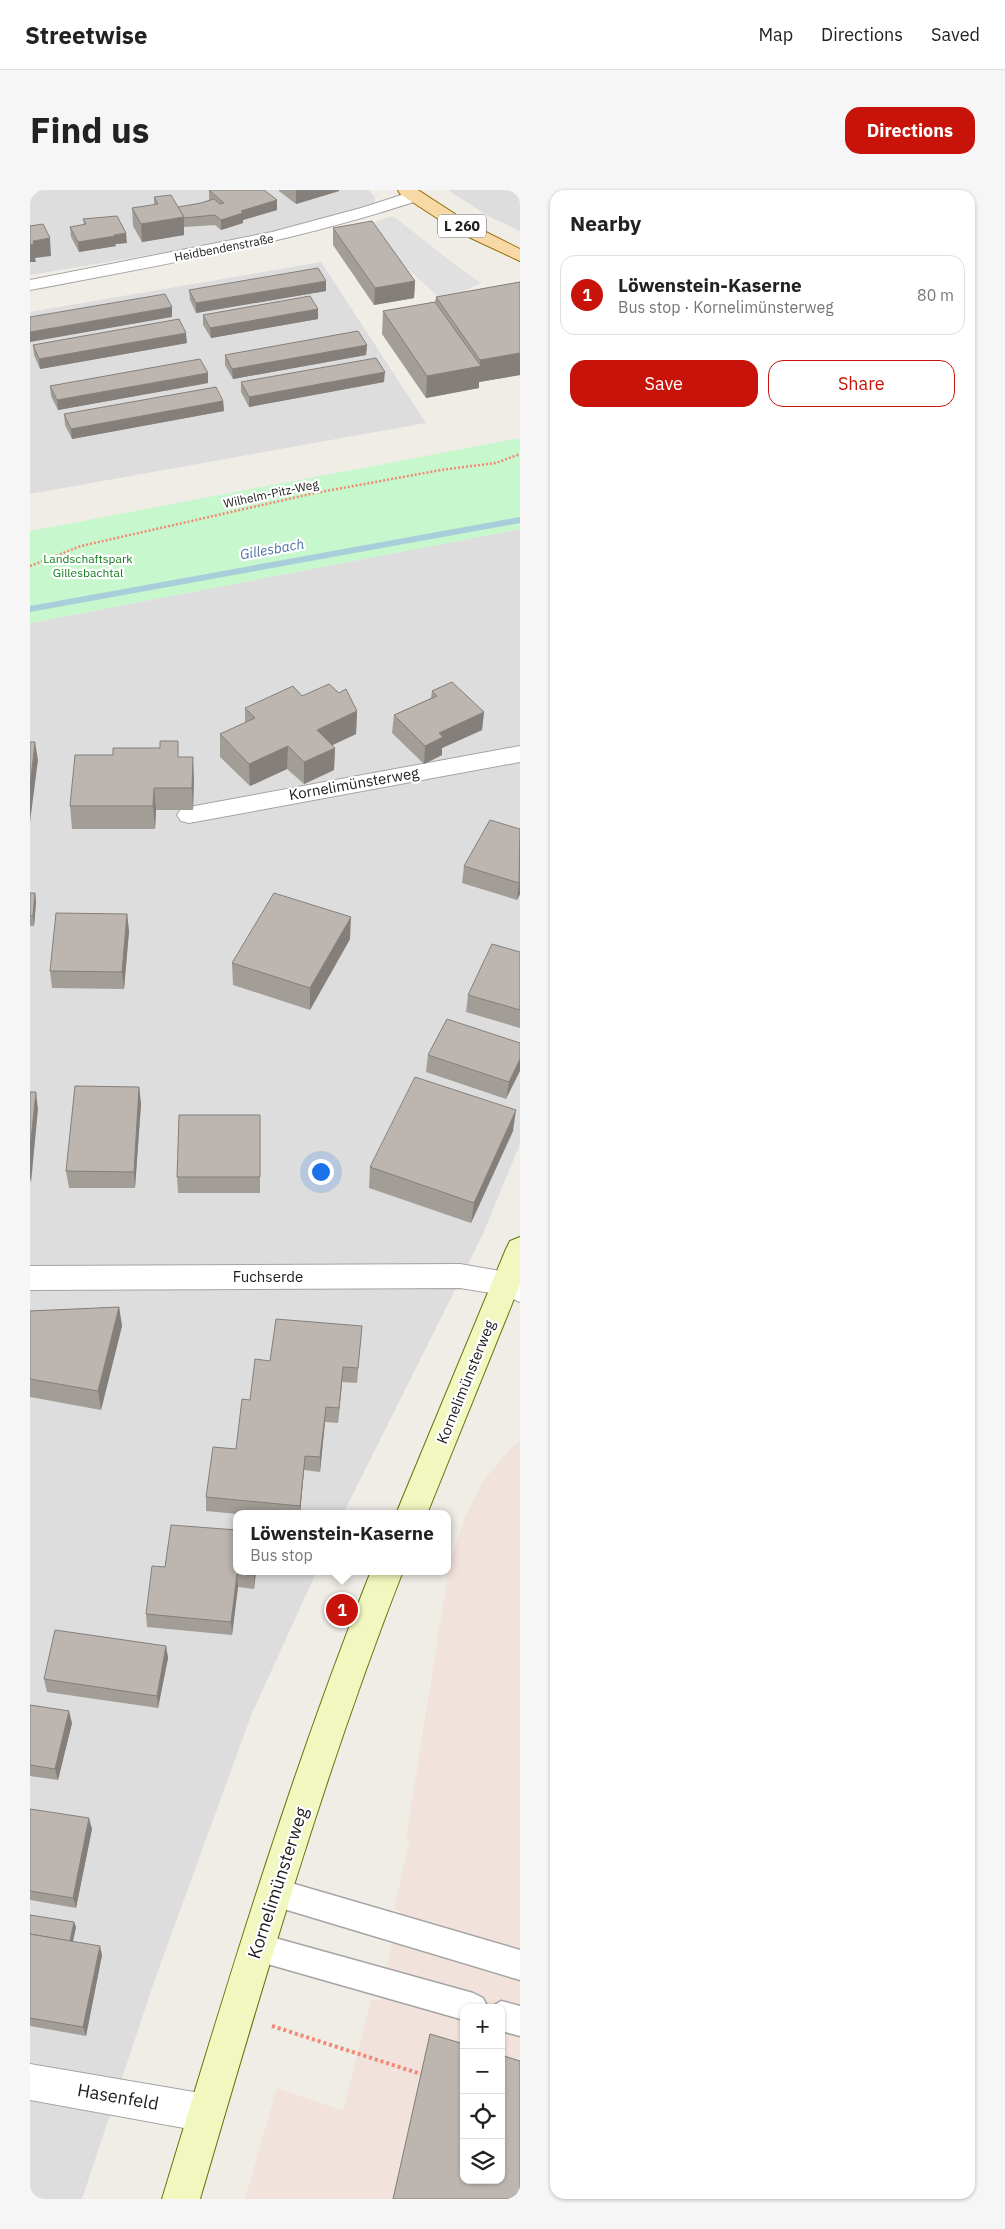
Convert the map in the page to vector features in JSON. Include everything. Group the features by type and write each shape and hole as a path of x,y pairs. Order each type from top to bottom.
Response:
{"main road":[{"name":"L 260","path":"410,193 466,229 520,256"}],"street":[{"name":"Heidbendenstraße","path":"30,285 275,238 363,215 410,193"},
{"name":"Kornelimünsterweg","path":"189,815 520,754"},
{"name":"Kornelimünsterweg","path":"413,1510 513,1287 520,1250"},
{"name":"Fuchserde","path":"30,1278 460,1276 513,1287"},
{"name":"Kornelimünsterweg","path":"181,2199 274,1892 355,1652 386,1575"},
{"name":"Hasenfeld","path":"30,2082 206,2113"}],"lane":[{"path":"274,1892 520,1965"},
{"path":"257,1947 460,2004"},
{"path":"505,2017 520,2021"}],"path":[{"name":"Wilhelm-Pitz-Weg","path":"30,566 80,546 315,493 441,470 496,463 520,454"},
{"path":"236,2015 421,2074"}],"shaded area":[{"path":"30,190 368,190 375,197 375,203 347,215 233,241 30,275"},
{"path":"448,190 520,190 520,231 488,216"},
{"path":"393,216 481,283 443,301 401,263 372,223"},
{"path":"321,262 426,423 30,494 30,312"},
{"path":"520,529 520,1144 482,1236 345,1510 233,1510 233,1575 315,1575 252,1713 155,1979 82,2199 30,2199 30,623"},
{"path":"520,1440 520,2199 245,2199 277,2088 343,2111 371,1999 379,2001 400,1911 394,1909 410,1840 406,1838 448,1575 451,1575 451,1559 465,1517 484,1480 508,1451"}],"green space":[{"name":"Landschaftspark Gillesbachtal","path":"520,438 520,529 30,623 30,531"}],"building":[{"path":"209,190 264,190 277,200 241,211 243,213 221,220 215,215 183,218 178,207 214,199 220,204 224,203"},
{"path":"171,195 184,217 141,224 132,208 158,204 154,197"},
{"path":"117,216 126,233 78,242 70,227 86,224 83,219"},
{"path":"372,221 415,281 375,288 333,228"},
{"path":"43,224 50,238 33,241 34,244 30,245 30,226"},
{"path":"318,268 326,281 196,303 189,290"},
{"path":"520,282 520,353 480,360 436,297"},
{"path":"165,294 172,307 30,332 30,317"},
{"path":"310,296 318,309 210,328 203,315"},
{"path":"435,302 481,366 427,376 383,311"},
{"path":"179,319 186,333 39,359 33,345"},
{"path":"358,331 367,345 232,369 225,355"},
{"path":"376,358 385,372 249,397 241,382"},
{"path":"200,359 208,373 57,400 50,386"},
{"path":"216,387 223,401 71,429 64,414"},
{"path":"452,682 484,712 439,733 443,737 425,746 394,715 437,696 432,691"},
{"path":"329,684 339,693 346,689 357,711 317,730 335,748 304,762 288,746 249,764 220,734 255,718 245,708 293,686 302,696"},
{"path":"160,741 178,741 178,757 193,757 192,788 154,788 153,806 70,806 75,755 113,755 113,748 160,748"},
{"path":"30,742 35,742 30,787"},
{"path":"490,820 520,829 519,883 464,866"},
{"path":"30,893 35,893 33,916 30,916"},
{"path":"274,893 351,917 310,988 232,963"},
{"path":"56,913 127,914 122,972 50,971"},
{"path":"492,944 520,952 520,1010 468,995"},
{"path":"447,1019 520,1043 520,1059 509,1082 428,1055"},
{"path":"415,1077 516,1110 474,1203 370,1167"},
{"path":"75,1086 139,1087 134,1172 66,1171"},
{"path":"30,1092 36,1092 30,1149"},
{"path":"179,1115 260,1115 260,1177 177,1177"},
{"path":"119,1307 98,1391 30,1379 30,1311"},
{"path":"276,1319 362,1326 358,1368 343,1367 339,1408 326,1407 320,1457 305,1456 300,1506 206,1497 213,1447 236,1449 242,1399 250,1400 255,1359 270,1361"},
{"path":"171,1525 233,1530 233,1575 237,1575 231,1622 146,1614 152,1566 165,1567"},
{"path":"55,1630 166,1646 157,1696 44,1679"},
{"path":"30,1705 69,1711 55,1769 30,1765"},
{"path":"30,1809 89,1818 73,1898 30,1891"},
{"path":"30,1915 74,1922 70,1941 30,1934"},
{"path":"30,1934 100,1946 83,2027 30,2018"},
{"path":"430,2034 460,2043 460,2184 505,2184 505,2056 520,2061 520,2199 393,2199"}],"waterway":[{"name":"Gillesbach","path":"30,609 520,520"}],"place":[{"name":"Löwenstein-Kaserne","path":"342,1610"}]}
